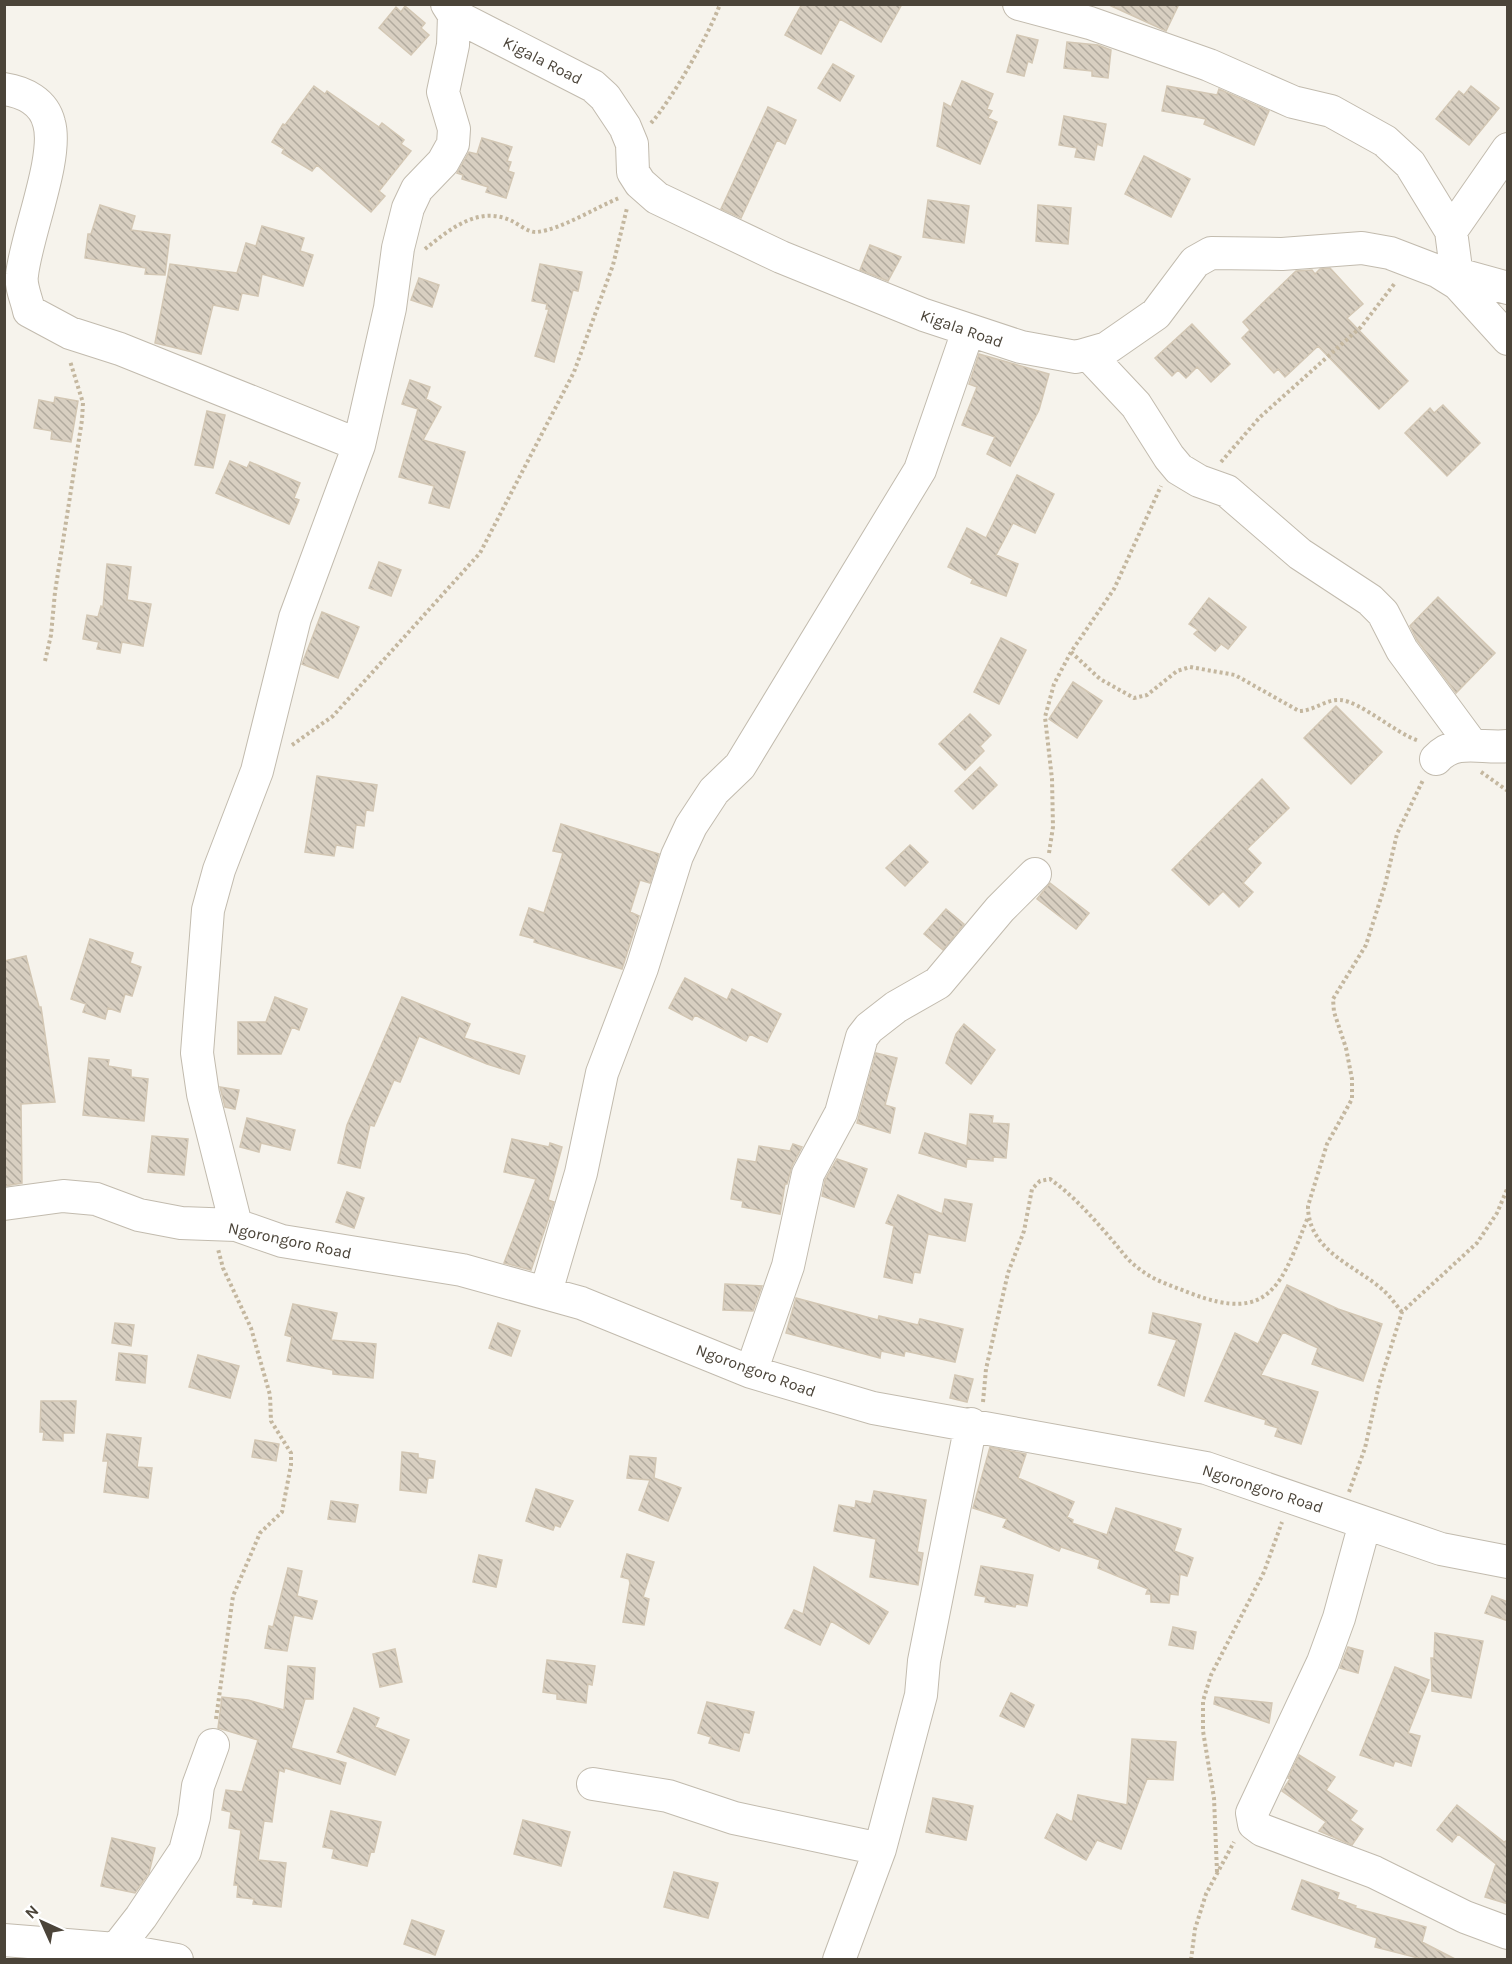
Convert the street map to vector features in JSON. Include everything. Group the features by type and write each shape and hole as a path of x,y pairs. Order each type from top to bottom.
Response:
{"street":[{"path":"1019,4 1090,23 1209,65 1293,102 1331,111 1385,141 1410,164 1451,231 1457,279 1508,288"},
{"name":"Kigala Road","path":"451,10 593,86 610,105 632,144 633,172 640,194 781,257 968,331 1060,356 1089,355 1107,348 1156,314 1195,262 1211,253 1282,254 1362,248 1411,260 1457,279 1508,339"},
{"path":"225,1225 197,1053 207,910 219,870 257,771 295,618 359,445 390,308 394,275 408,208 417,189 443,162 453,144 454,129 443,92 453,45 451,10"},
{"path":"4,89 28,96 45,113 50,124 48,163 21,278 17,306 70,333 120,350 359,445"},
{"path":"1451,231 1508,149"},
{"path":"546,1292 581,1173 602,1073 642,968 677,856 691,826 714,791 740,765 920,470 968,331"},
{"path":"1089,355 1136,405 1168,458 1179,469 1227,491 1300,554 1370,600 1383,613 1451,751 1508,746"},
{"path":"751,1372 788,1266 808,1174 841,1113 862,1037 869,1028 896,1006 938,983 1000,909 1035,874"},
{"name":"Ngorongoro Road","path":"4,1204 63,1196 96,1199 139,1215 181,1223 225,1225 282,1241 462,1270 546,1292 751,1372 873,1408 1206,1468 1441,1549 1508,1562"},
{"path":"839,1959 880,1849 921,1695 924,1661 976,1425"},
{"path":"1354,1518 1340,1618 1323,1662 1252,1813 1254,1824 1262,1830 1374,1872 1465,1917 1508,1933"},
{"path":"113,1954 185,1851 194,1817 198,1786 213,1745"},
{"path":"593,1784 669,1796 734,1818 880,1849"},
{"path":"4,1940 113,1954 177,1959"}],"path":[{"path":"632,144 668,100 716,17 720,4"},
{"path":"257,771 333,716 480,553 574,372 640,194 621,197 549,230 534,233 493,214 475,217 452,228 394,275"},
{"path":"1207,483 1217,466 1260,417 1361,327 1411,260"},
{"path":"45,661 51,635 55,592 82,420 82,404 69,357 70,333"},
{"path":"1035,874 1049,856 1053,836 1052,779 1045,717 1054,684 1071,652 1114,589 1158,490 1179,469"},
{"path":"976,1425 1008,1273 1024,1231 1032,1189 1040,1181 1050,1179 1065,1190 1135,1266 1150,1277 1219,1304 1246,1304 1266,1296 1286,1273 1308,1216 1308,1206 1327,1144 1352,1099 1352,1079 1346,1048 1334,1012 1333,999 1366,945 1385,885 1397,834 1424,777 1451,751 1407,737 1347,701 1338,700 1299,711 1235,675 1210,669 1183,668 1147,695 1134,698 1100,679 1071,652"},
{"path":"1354,1518 1365,1448 1379,1385 1402,1312 1477,1243 1497,1213 1508,1187"},
{"path":"1308,1216 1314,1230 1334,1258 1350,1266 1384,1291 1402,1312"},
{"path":"213,1745 233,1596 260,1533 282,1512 291,1459 286,1442 271,1421 270,1395 258,1348 223,1268 225,1225"},
{"path":"1217,1872 1214,1798 1203,1731 1203,1701 1211,1675 1264,1572 1290,1496"},
{"path":"1191,1959 1195,1929 1206,1894 1252,1813"}],"building":[{"path":"802,4 902,4 881,42 840,19 821,54 785,35"},
{"path":"1107,4 1179,4 1166,31"},
{"path":"405,6 425,23 421,28 429,35 411,55 379,28 396,7 401,12"},
{"path":"1017,35 1038,40 1032,63 1028,61 1024,76 1007,72"},
{"path":"1067,42 1098,45 1111,50 1108,78 1092,76 1092,71 1064,68"},
{"path":"833,64 854,76 840,101 818,88"},
{"path":"962,81 993,94 987,109 992,111 988,118 997,122 980,164 937,146 944,103 951,107"},
{"path":"314,86 325,94 327,91 379,127 382,123 404,140 401,144 411,151 379,191 385,196 371,212 317,165 312,171 282,153 284,149 272,142 283,124 285,125"},
{"path":"1167,86 1217,95 1219,89 1269,111 1254,145 1204,124 1206,119 1162,111"},
{"path":"1471,86 1499,108 1469,145 1436,119 1459,91 1464,95"},
{"path":"768,107 796,120 785,144 777,140 741,218 721,209"},
{"path":"1064,116 1106,124 1102,146 1097,144 1094,160 1075,157 1077,148 1059,145"},
{"path":"482,138 512,147 507,161 511,162 508,171 514,173 506,198 486,192 488,187 462,179 463,175 457,173 469,152 477,154"},
{"path":"1144,156 1190,179 1171,217 1125,194"},
{"path":"928,200 969,206 964,243 923,237"},
{"path":"100,205 135,216 131,230 170,235 165,275 145,274 146,268 85,258 88,234 91,234"},
{"path":"1038,205 1071,208 1068,244 1036,241"},
{"path":"262,226 304,238 300,251 313,255 303,286 262,274 258,296 242,293 238,310 213,305 201,354 155,343 170,264 237,273 246,243 256,246"},
{"path":"870,245 901,257 888,281 860,270"},
{"path":"540,264 582,272 578,291 573,290 554,362 535,356 549,309 546,309 547,304 532,301"},
{"path":"1330,268 1363,304 1347,318 1408,381 1379,409 1318,346 1285,377 1278,369 1274,373 1242,338 1250,330 1243,322 1296,271 1312,270 1315,274 1320,269"},
{"path":"419,278 439,285 432,307 411,300"},
{"path":"1192,324 1230,364 1211,382 1197,367 1186,378 1178,370 1172,376 1155,358"},
{"path":"979,354 1049,374 1039,410 1010,466 987,454 995,437 962,425 977,387 969,384"},
{"path":"410,380 430,387 426,399 441,407 423,440 465,452 449,508 429,503 434,486 399,477 418,409 402,404"},
{"path":"55,397 78,401 71,442 51,439 52,431 34,428 39,400 54,403"},
{"path":"1443,405 1480,443 1447,476 1405,433 1430,408 1434,413"},
{"path":"207,411 225,415 213,468 195,465"},
{"path":"230,461 247,468 250,462 300,483 294,498 299,500 289,524 216,493"},
{"path":"1017,475 1054,494 1035,533 1013,523 996,555 1018,564 1006,596 971,583 973,579 948,567 967,528 986,538"},
{"path":"379,562 401,570 391,596 369,588"},
{"path":"107,564 131,567 127,600 151,604 143,646 122,642 120,653 97,649 99,642 83,639 87,615 98,617 101,606 103,607"},
{"path":"1438,597 1495,653 1456,693 1417,640 1410,626"},
{"path":"1209,598 1246,627 1228,649 1221,644 1215,651 1194,634 1198,630 1189,624"},
{"path":"322,612 359,627 338,678 302,664"},
{"path":"1001,638 1026,650 999,704 974,692"},
{"path":"1073,682 1102,701 1077,738 1049,719"},
{"path":"1336,706 1382,752 1351,784 1304,738"},
{"path":"970,714 991,735 980,746 984,751 965,770 939,744"},
{"path":"980,767 997,785 973,809 955,791"},
{"path":"317,776 377,785 373,811 366,810 364,826 356,825 353,848 336,845 334,856 305,852"},
{"path":"1262,779 1289,808 1247,849 1261,863 1243,883 1253,892 1239,907 1223,891 1209,905 1172,870"},
{"path":"561,824 659,854 650,883 640,880 630,912 639,916 622,969 534,942 535,939 520,935 529,908 544,913 563,853 553,851"},
{"path":"910,845 928,862 905,886 886,868"},
{"path":"1050,883 1089,913 1076,929 1037,899"},
{"path":"946,909 964,924 943,950 924,934"},
{"path":"90,939 133,953 130,963 141,967 132,996 125,994 120,1012 108,1008 105,1019 83,1012 86,1004 71,999"},
{"path":"26,956 39,1007 41,1007 55,1102 21,1104 22,1183 4,1186 4,961"},
{"path":"685,978 727,1000 732,989 781,1014 767,1042 750,1034 746,1041 695,1015 692,1020 669,1008"},
{"path":"275,997 307,1009 299,1030 292,1027 281,1054 238,1054 238,1022 266,1022"},
{"path":"402,997 470,1024 464,1038 525,1056 519,1074 487,1064 419,1036 400,1082 394,1080 374,1126 370,1125 360,1168 338,1163 347,1125"},
{"path":"964,1024 995,1050 971,1084 946,1063 956,1034"},
{"path":"876,1053 897,1058 885,1105 895,1108 890,1133 857,1123"},
{"path":"89,1058 109,1060 108,1066 131,1070 131,1077 148,1079 144,1121 83,1115"},
{"path":"220,1087 239,1090 235,1109 225,1107"},
{"path":"970,1114 993,1116 992,1123 1009,1124 1006,1158 993,1157 993,1161 967,1159 966,1167 919,1153 925,1133 967,1146"},
{"path":"247,1118 295,1130 290,1150 261,1143 259,1152 240,1147"},
{"path":"152,1136 188,1139 184,1175 148,1172"},
{"path":"512,1139 549,1147 550,1143 562,1147 548,1200 554,1202 531,1270 504,1263 536,1179 504,1172"},
{"path":"793,1144 802,1147 792,1166 787,1184 785,1184 780,1214 742,1207 743,1201 731,1199 738,1159 756,1162 759,1146 790,1151"},
{"path":"837,1159 867,1169 854,1207 822,1196 825,1180"},
{"path":"347,1192 364,1198 354,1228 336,1222"},
{"path":"898,1195 942,1214 945,1199 972,1204 965,1241 928,1234 920,1273 914,1272 912,1283 884,1277 894,1226 886,1223"},
{"path":"725,1284 762,1286 753,1311 723,1310"},
{"path":"1287,1285 1338,1309 1382,1324 1363,1381 1312,1364 1318,1348 1283,1332 1261,1375 1318,1392 1301,1444 1275,1436 1278,1428 1265,1424 1266,1420 1205,1401 1235,1333 1258,1344"},
{"path":"796,1298 878,1320 879,1316 918,1325 920,1319 963,1329 955,1362 905,1351 904,1356 881,1351 880,1358 786,1333"},
{"path":"293,1304 337,1313 331,1340 376,1344 373,1378 333,1374 333,1370 287,1361 292,1337 285,1335"},
{"path":"1153,1313 1201,1324 1184,1396 1158,1385 1177,1340 1149,1333"},
{"path":"115,1323 134,1325 131,1346 112,1343"},
{"path":"498,1323 520,1331 511,1356 489,1348"},
{"path":"119,1353 147,1356 145,1383 116,1380"},
{"path":"198,1355 239,1366 230,1398 189,1387"},
{"path":"955,1375 973,1379 967,1402 950,1398"},
{"path":"41,1401 76,1401 74,1433 63,1433 63,1441 43,1440 44,1432 40,1432"},
{"path":"107,1434 141,1438 137,1467 152,1468 148,1498 104,1492 108,1461 103,1461"},
{"path":"255,1440 279,1444 276,1461 252,1457"},
{"path":"990,1447 1026,1454 1018,1478 1074,1502 1067,1517 1073,1520 1072,1523 1107,1535 1116,1508 1181,1529 1174,1551 1193,1558 1187,1576 1180,1574 1178,1595 1170,1594 1169,1603 1151,1602 1151,1594 1146,1594 1148,1589 1098,1568 1100,1560 1061,1547 1059,1551 1003,1527 1007,1519 973,1508"},
{"path":"402,1452 418,1454 418,1458 435,1461 433,1478 428,1478 426,1493 400,1490"},
{"path":"630,1456 656,1458 654,1478 681,1488 668,1521 639,1510 650,1480 627,1478"},
{"path":"536,1489 573,1501 560,1527 555,1525 553,1530 526,1521"},
{"path":"874,1491 926,1500 917,1552 923,1553 918,1585 870,1577 876,1539 834,1531 839,1505 855,1508 856,1501 871,1504"},
{"path":"331,1501 358,1505 355,1522 328,1519"},
{"path":"627,1554 654,1562 643,1597 649,1599 644,1625 623,1622 630,1583 629,1579 621,1577"},
{"path":"479,1555 502,1560 496,1587 473,1582"},
{"path":"981,1566 1033,1575 1027,1606 1016,1604 1015,1607 985,1602 986,1597 975,1595"},
{"path":"814,1567 888,1612 869,1644 831,1621 820,1645 785,1628 794,1610 803,1614"},
{"path":"288,1568 302,1571 297,1596 317,1601 312,1619 294,1615 287,1651 265,1648 269,1626 273,1627"},
{"path":"1492,1596 1508,1602 1508,1621 1485,1613"},
{"path":"1173,1627 1196,1632 1193,1649 1169,1645"},
{"path":"1435,1633 1483,1641 1471,1698 1432,1691 1431,1658 1434,1658"},
{"path":"1348,1647 1363,1651 1358,1673 1340,1668"},
{"path":"395,1649 402,1682 380,1687 373,1654"},
{"path":"547,1660 595,1666 592,1685 588,1684 586,1703 557,1699 557,1694 543,1692"},
{"path":"288,1666 315,1668 313,1699 305,1699 291,1748 346,1763 340,1784 285,1768 284,1772 279,1770 272,1822 264,1821 258,1860 286,1863 281,1907 253,1904 254,1899 237,1897 238,1885 234,1885 241,1830 229,1828 231,1812 222,1810 226,1790 242,1792 258,1740 218,1728 222,1697 248,1700 284,1710"},
{"path":"1395,1667 1429,1680 1408,1733 1420,1736 1411,1766 1395,1761 1393,1766 1360,1755"},
{"path":"1011,1693 1034,1705 1024,1727 1000,1716"},
{"path":"1215,1697 1272,1703 1269,1723 1214,1704"},
{"path":"707,1702 754,1712 749,1733 744,1732 739,1751 709,1743 711,1737 698,1733"},
{"path":"354,1708 379,1718 375,1727 409,1740 395,1775 337,1752"},
{"path":"1132,1739 1176,1742 1173,1780 1147,1779 1121,1849 1097,1840 1086,1860 1045,1838 1057,1814 1072,1822 1078,1795 1127,1805"},
{"path":"1299,1755 1335,1777 1326,1790 1357,1811 1350,1820 1363,1829 1352,1845 1319,1831 1326,1822 1282,1791 1290,1779 1288,1778"},
{"path":"933,1798 973,1806 966,1840 926,1832"},
{"path":"1457,1805 1504,1842 1508,1840 1508,1904 1485,1897 1496,1864 1458,1834 1452,1842 1437,1830"},
{"path":"331,1811 381,1822 374,1852 371,1851 367,1866 332,1858 334,1849 323,1847"},
{"path":"523,1820 570,1832 561,1866 514,1854"},
{"path":"112,1838 155,1848 149,1873 135,1893 101,1886"},
{"path":"674,1872 718,1883 708,1918 664,1907"},
{"path":"1302,1880 1339,1893 1337,1899 1356,1906 1355,1908 1426,1927 1422,1942 1455,1959 1422,1959 1375,1947 1377,1938 1292,1909"},
{"path":"412,1920 444,1931 435,1955 404,1944"}]}
